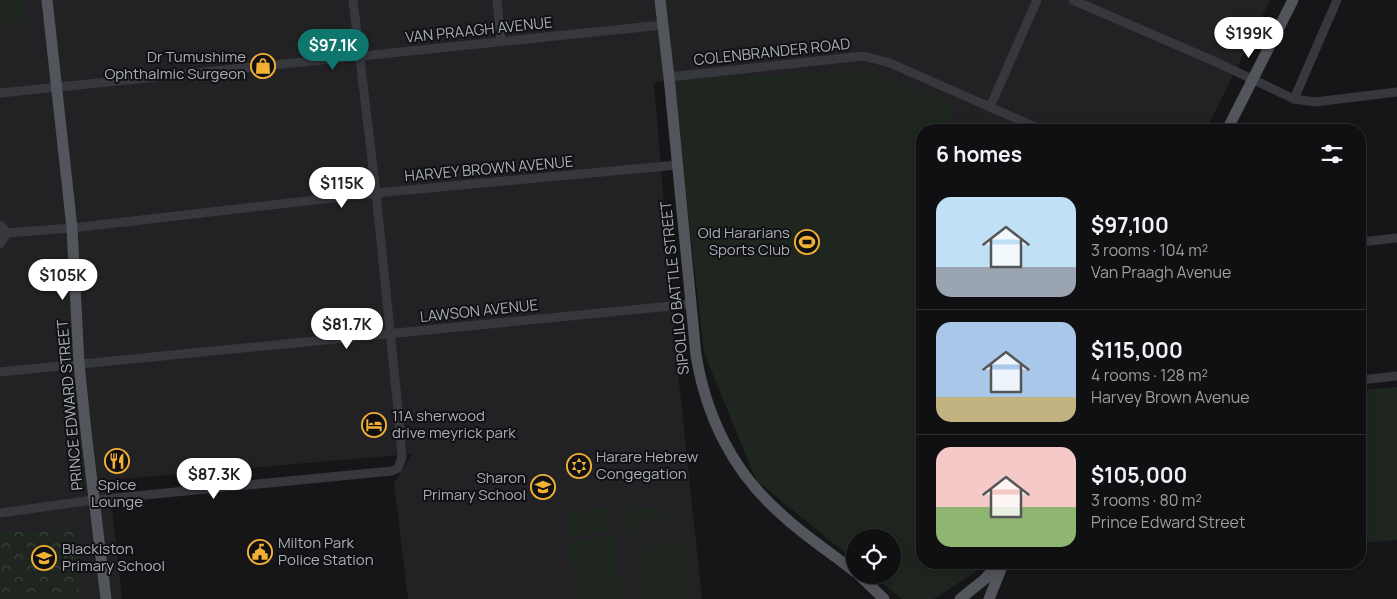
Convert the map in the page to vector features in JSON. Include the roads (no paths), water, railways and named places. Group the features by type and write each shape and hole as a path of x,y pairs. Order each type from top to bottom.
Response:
{"main road":[{"name":"PRINCE EDWARD STREET","path":"46,0 72,228 79,364 93,500 106,599"},
{"name":"SIPOLILO BATTLE STREET","path":"660,0 670,77 696,355 706,402 726,447 736,464 763,498 780,514 846,565"},
{"path":"1230,124 1293,0"},
{"path":"960,599 995,569"},
{"path":"989,599 1000,569"},
{"path":"868,584 884,599"}],"street":[{"path":"0,513 93,500 392,471 398,468 402,457 376,193 353,0"},
{"path":"498,0 501,41"},
{"path":"990,107 1037,0"},
{"path":"1073,0 1254,79 1294,99 1315,102 1397,92"},
{"path":"1294,99 1337,0"},
{"name":"VAN PRAAGH AVENUE","path":"0,93 663,24"},
{"name":"COLENBRANDER ROAD","path":"670,77 863,56 890,63 1028,124"},
{"name":"HARVEY BROWN AVENUE","path":"0,244 4,240 2,229 72,228 376,193 677,165"},
{"path":"1366,241 1397,238"},
{"name":"LAWSON AVENUE","path":"0,372 692,304"},
{"path":"1366,379 1397,376"}],"place":[{"name":"Dr Tumushime Ophthalmic Surgeon","path":"263,66"},
{"name":"Old Hararians Sports Club","path":"807,242"},
{"name":"11A sherwood drive meyrick park","path":"374,425"},
{"name":"Spice Lounge","path":"117,461"},
{"name":"Harare Hebrew Congegation","path":"579,466"},
{"name":"Sharon Primary School","path":"543,487"},
{"name":"Milton Park Police Station","path":"260,552"},
{"name":"Blackiston Primary School","path":"44,558"}]}
